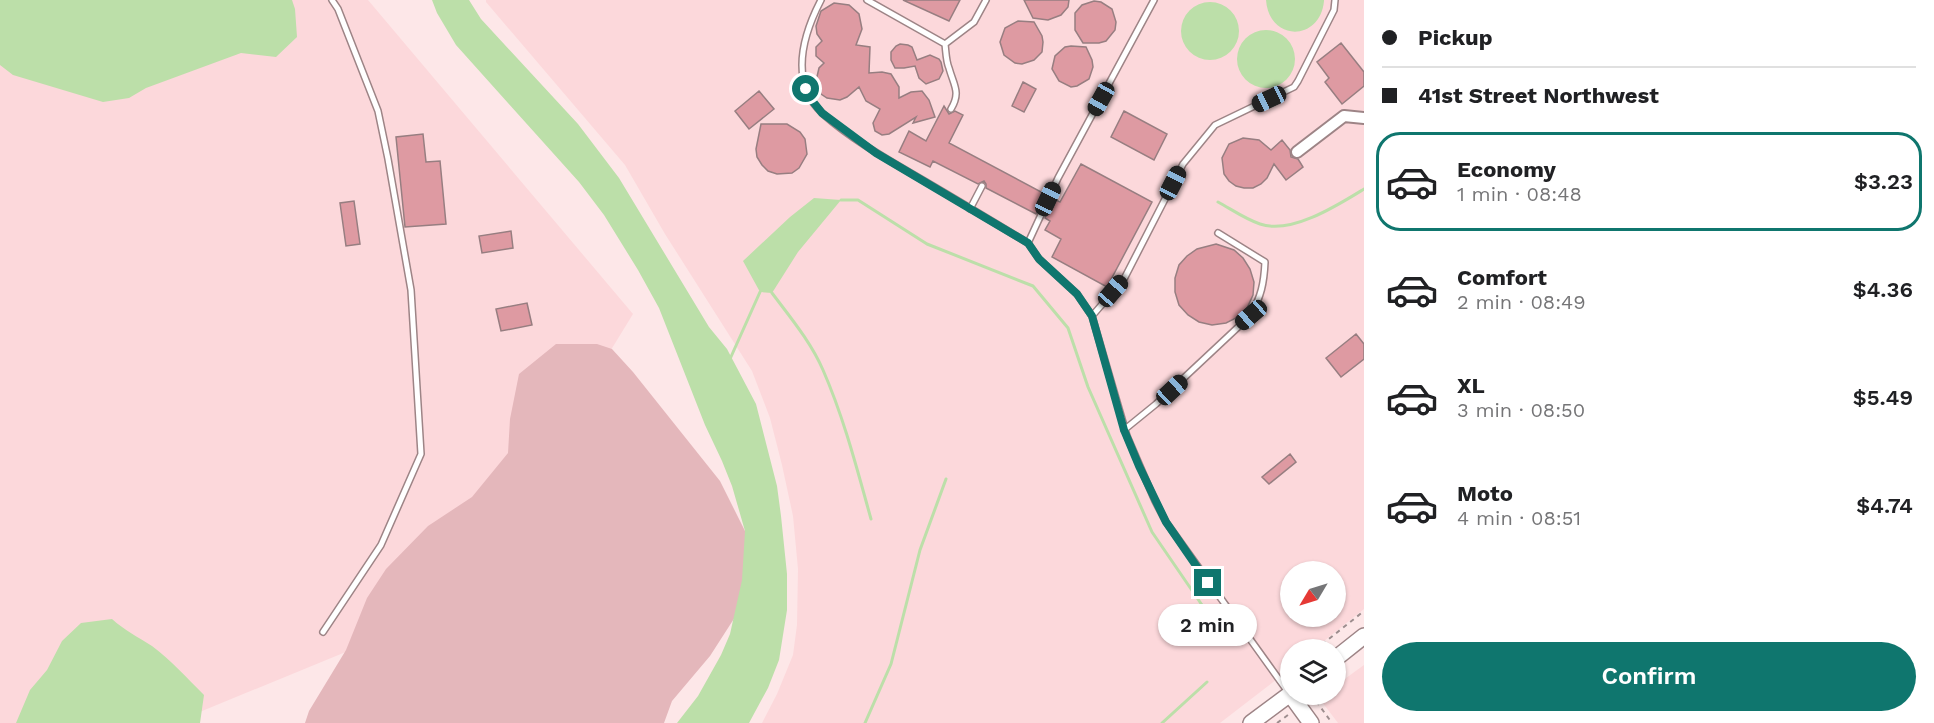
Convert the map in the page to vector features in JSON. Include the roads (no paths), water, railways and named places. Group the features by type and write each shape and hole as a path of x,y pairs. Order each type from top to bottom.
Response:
{"main road":[{"path":"1346,650 1364,636"},
{"path":"1251,723 1280,701"},
{"path":"1298,705 1311,723"}],"street":[{"path":"1298,152 1344,116 1364,118"}],"lane":[{"path":"323,632 381,545 421,454 411,290 388,159 378,111 338,9 332,0"},
{"path":"821,0 814,12 804,42 802,65 810,98 822,113 876,153 1028,243 1039,259 1077,294 1092,316 1124,430 1166,522 1280,680"},
{"path":"867,0 945,44"},
{"path":"945,44 974,22 986,0"},
{"path":"1028,243 1058,178 1154,0"},
{"path":"1092,316 1124,279 1184,164 1215,125 1294,87 1334,10 1335,0"},
{"path":"945,44 948,66 956,85 957,99 951,109"},
{"path":"970,208 982,186"},
{"path":"1124,430 1156,404 1251,315 1257,304 1264,284 1265,262 1218,233"}],"waterway":[{"path":"1218,202 1260,224 1286,225 1314,217 1364,189"},
{"path":"841,200 858,200 927,244 1033,286 1068,328 1088,387 1152,532 1215,624"},
{"path":"730,359 760,292"},
{"path":"772,293 806,340 831,388 871,519"},
{"path":"865,723 891,664 920,550 946,479"},
{"path":"1162,723 1207,682"}]}
